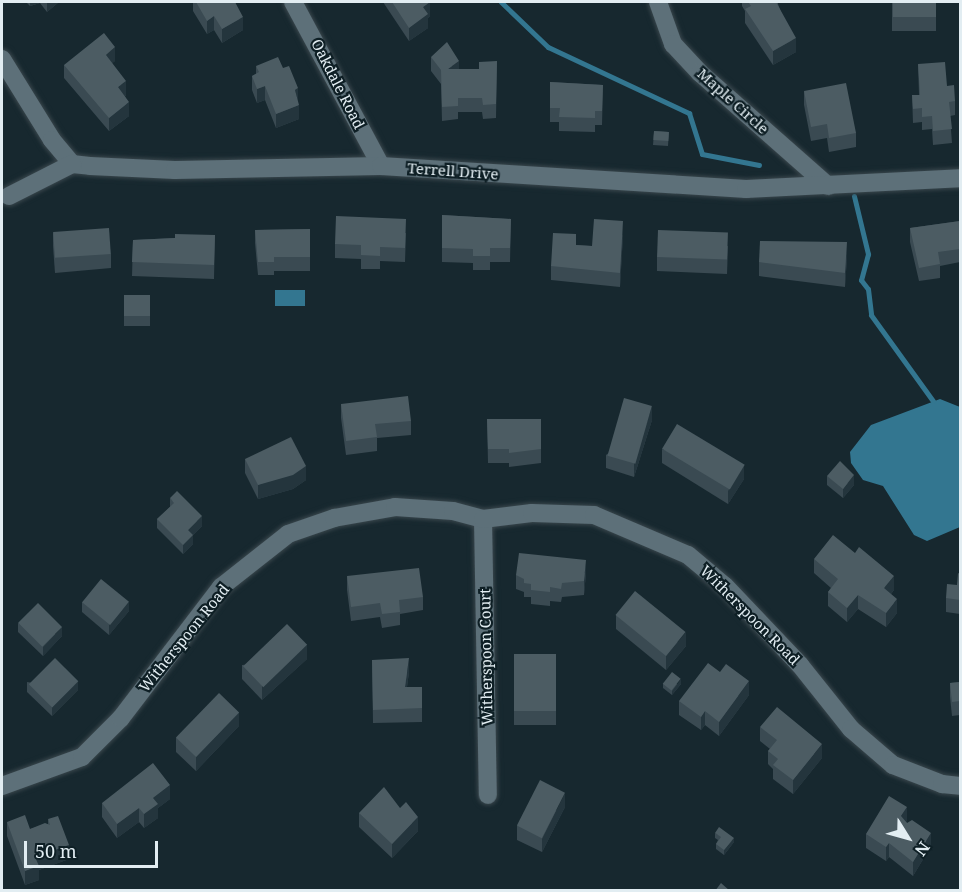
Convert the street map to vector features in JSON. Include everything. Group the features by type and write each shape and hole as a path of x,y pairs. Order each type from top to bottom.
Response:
{"street":[{"name":"Oakdale Road","path":"293,2 381,166"},
{"name":"Maple Circle","path":"658,2 673,44 680,52 828,186"},
{"path":"2,59 52,140 72,164 9,196"},
{"name":"Terrell Drive","path":"72,164 175,170 381,166 747,189 960,178"},
{"name":"Witherspoon Road","path":"2,786 82,757 121,718 221,587 288,534 334,518 395,507 453,511 483,519 532,513 594,515 688,555 725,586 800,665 851,729 893,765 942,784 960,786"},
{"name":"Witherspoon Court","path":"483,519 488,795"}],"water":[{"path":"275,290 305,290 305,306 275,306"},
{"path":"940,399 960,407 960,527 927,541 914,535 883,486 863,480 851,463 850,452 871,425"}],"building":[{"path":"196,2 235,2 243,17 222,29 214,16 207,21"},
{"path":"392,2 430,2 423,7 428,14 409,28"},
{"path":"748,2 776,2 796,38 773,51 745,9 751,6"},
{"path":"893,2 936,2 936,17 893,17"},
{"path":"104,33 115,47 106,55 126,81 118,87 129,102 109,118 64,65"},
{"path":"447,42 459,61 448,69 479,69 479,62 497,61 496,104 483,105 482,98 458,98 458,106 442,107 441,70 431,57"},
{"path":"278,57 283,68 289,66 298,88 295,90 299,105 276,114 265,86 257,89 252,76 259,72 256,66"},
{"path":"945,62 947,86 954,85 955,101 949,102 952,129 933,131 932,116 922,117 922,108 913,109 912,95 920,95 918,64"},
{"path":"550,82 603,85 602,111 595,111 595,118 559,117 560,108 550,108"},
{"path":"846,83 856,133 829,138 827,124 811,127 804,91"},
{"path":"654,131 669,132 668,141 653,140"},
{"path":"442,215 511,219 510,248 490,248 490,256 473,256 473,249 442,248"},
{"path":"336,216 406,219 405,248 380,247 380,256 361,255 361,245 335,244"},
{"path":"594,219 623,221 620,273 551,266 553,233 576,234 576,245 592,246"},
{"path":"960,221 960,249 938,252 940,264 919,268 910,228"},
{"path":"109,228 111,254 55,258 53,232"},
{"path":"310,229 310,257 274,257 274,262 258,262 255,230"},
{"path":"658,230 728,232 727,259 657,257"},
{"path":"175,234 215,235 214,265 132,262 133,240 175,238"},
{"path":"760,241 847,242 845,273 759,262"},
{"path":"124,295 150,295 150,316 124,316"},
{"path":"408,396 411,421 375,424 377,437 346,441 341,404"},
{"path":"624,398 652,406 635,464 607,456"},
{"path":"487,419 541,419 541,449 509,453 509,449 488,449"},
{"path":"677,424 745,465 730,490 662,449"},
{"path":"291,437 306,466 293,475 258,485 245,459"},
{"path":"840,461 854,475 843,489 827,476"},
{"path":"177,491 202,516 188,530 193,535 183,545 157,519 174,503 170,498"},
{"path":"833,535 855,553 859,547 894,576 884,588 897,599 886,613 858,595 847,608 828,592 838,579 814,559"},
{"path":"519,553 586,560 584,581 562,583 561,589 550,587 550,592 531,590 531,584 524,583 524,579 516,575"},
{"path":"419,568 423,597 399,600 400,612 382,614 380,603 351,607 347,576"},
{"path":"958,573 960,574 960,600 946,598 947,584 957,585"},
{"path":"101,579 129,602 110,625 82,602"},
{"path":"635,591 686,632 666,656 615,615"},
{"path":"38,603 62,627 42,647 18,623"},
{"path":"287,624 307,645 263,687 243,666"},
{"path":"514,654 556,654 556,711 514,711"},
{"path":"55,658 78,681 52,707 29,684"},
{"path":"409,658 405,687 422,687 422,708 373,710 372,660"},
{"path":"708,663 720,672 726,664 749,681 719,722 705,711 701,717 679,701"},
{"path":"672,672 681,679 671,691 663,684"},
{"path":"960,682 960,701 952,702 950,683"},
{"path":"219,693 239,712 196,757 176,738"},
{"path":"777,707 822,744 793,780 773,765 778,759 768,751 777,740 760,727"},
{"path":"153,763 170,785 153,798 158,804 144,814 139,808 117,824 102,803"},
{"path":"540,780 565,793 542,838 517,825"},
{"path":"384,787 400,808 406,802 418,817 392,844 359,813"},
{"path":"889,796 907,807 901,816 907,823 912,820 931,833 913,862 889,843 886,847 866,834"},
{"path":"25,815 30,829 45,823 50,825 48,819 58,816 69,845 35,857 39,866 25,871 7,822"},
{"path":"719,827 734,838 724,850 716,844 721,837 715,833"},
{"path":"721,883 730,891 715,891"}],"waterway":[{"path":"501,2 548,47 689,113 702,154 759,165"},
{"path":"854,196 868,254 861,280 868,289 871,315 933,401"}]}
